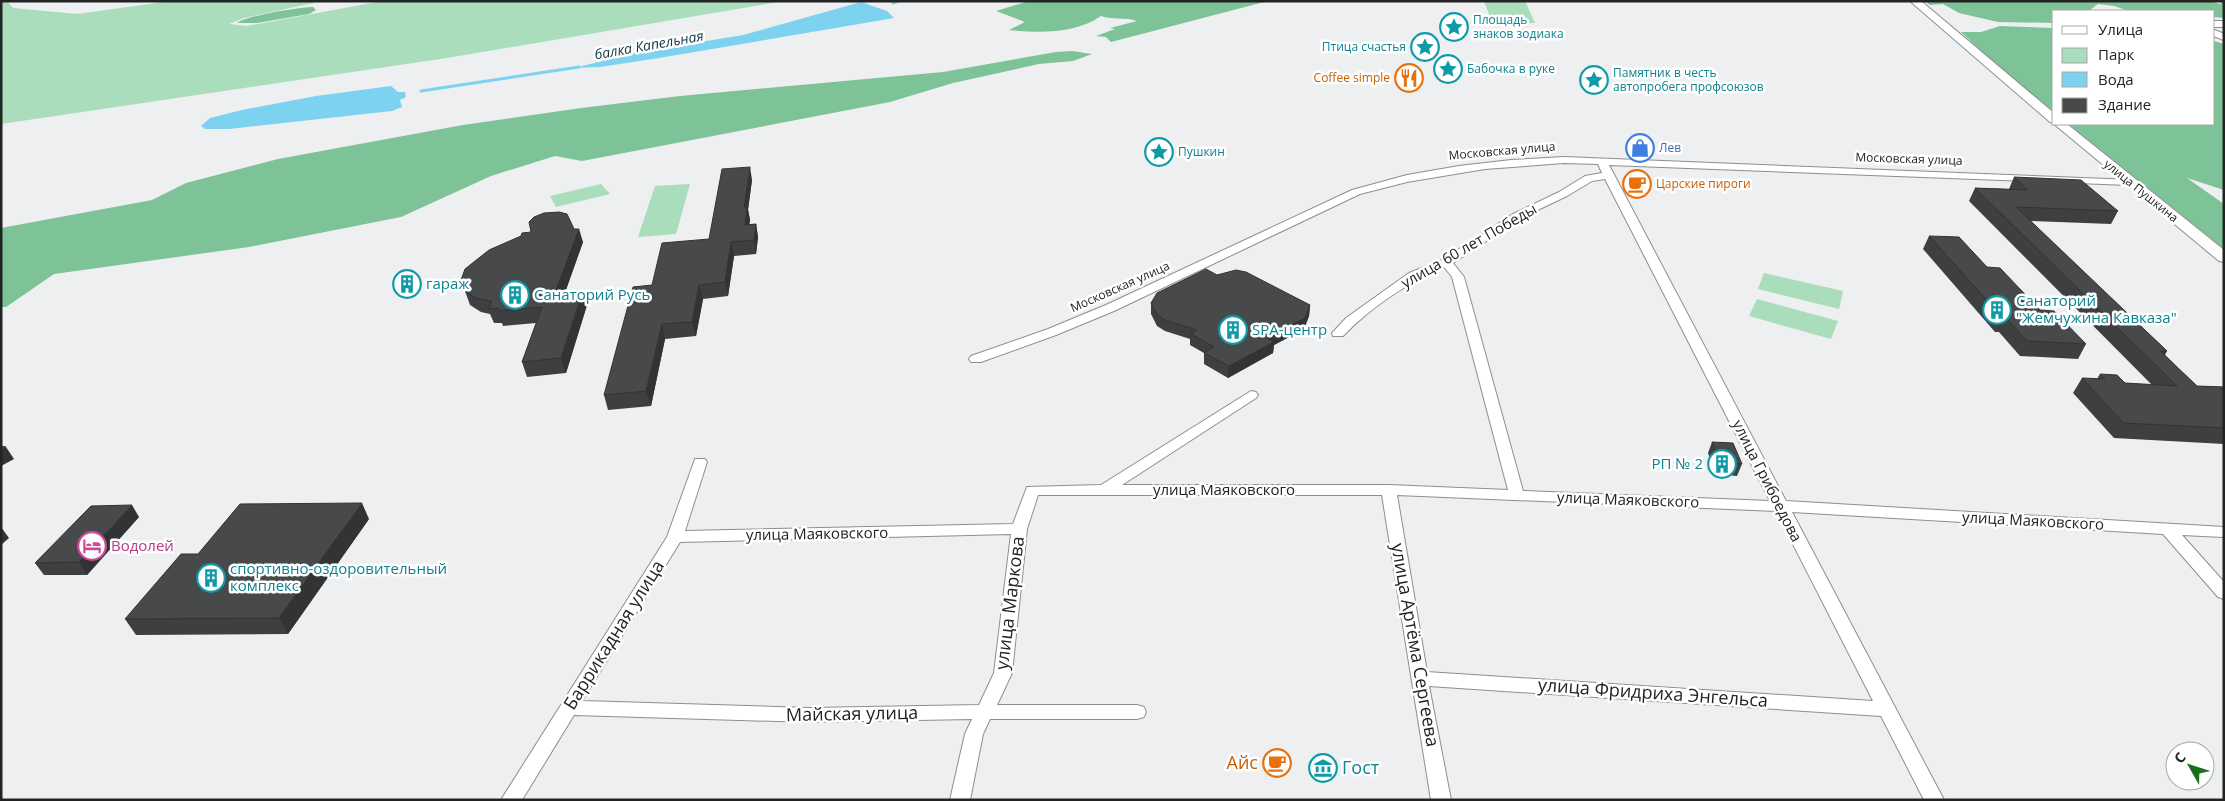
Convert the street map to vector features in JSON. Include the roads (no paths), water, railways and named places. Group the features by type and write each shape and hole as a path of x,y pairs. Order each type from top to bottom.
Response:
{"street":[{"path":"1915,1 2052,117"},
{"path":"2216,17 2224,23"},
{"name":"улица Пушкина","path":"2061,125 2224,258"},
{"name":"Московская улица","path":"976,359 1052,332 1110,308 1356,192 1441,170 1530,161 1605,168 2129,182"},
{"name":"улица 60 лет Победы","path":"1338,333 1350,320 1401,284 1446,262 1517,216 1563,194 1605,168"},
{"name":"улица Грибоедова","path":"1605,168 1934,800"},
{"path":"1446,262 1458,276 1517,496"},
{"path":"1104,490 1251,396"},
{"name":"Баррикадная улица","path":"512,800 675,537 700,462"},
{"name":"улица Маяковского","path":"1032,490 1389,490 1780,506 2224,532"},
{"name":"улица Маркова","path":"960,800 974,734 1003,674 1019,529 1032,490"},
{"name":"улица Артёма Сергеева","path":"1389,490 1419,678 1442,800"},
{"name":"улица Маяковского","path":"675,537 1019,529"},
{"path":"2168,529 2224,593"},
{"name":"улица Фридриха Энгельса","path":"1419,678 1887,709"},
{"name":"Майская улица","path":"568,708 809,715 1137,712"}],"water":[{"path":"861,2 887,11 894,18 659,58 600,67 574,68 639,52 743,35"},
{"path":"391,86 398,92 405,92 406,97 400,100 402,107 392,111 229,129 205,129 201,126 210,118 242,110 316,96"}],"waterway":[{"name":"балка Капельная","path":"893,3 899,1"},
{"name":"балка Капельная","path":"421,91 579,67"}],"place":[{"name":"Площадь знаков зодиака","path":"1454,27"},
{"name":"Птица счастья","path":"1425,47"},
{"name":"Бабочка в руке","path":"1448,69"},
{"name":"Coffee simple","path":"1409,78"},
{"name":"Памятник в честь автопробега профсоюзов","path":"1594,80"},
{"name":"Лев","path":"1640,148"},
{"name":"Пушкин","path":"1159,152"},
{"name":"Царские пироги","path":"1637,184"},
{"name":"гараж","path":"407,284"},
{"name":"Санаторий Русь","path":"515,295"},
{"name":"Санаторий \"Жемчужина Кавказа\"","path":"1997,310"},
{"name":"SPA-центр","path":"1233,330"},
{"name":"РП № 2","path":"1722,464"},
{"name":"Водолей","path":"92,546"},
{"name":"спортивно-оздоровительный комплекс","path":"211,578"},
{"name":"Айс","path":"1277,763"},
{"name":"Гост","path":"1323,768"}]}
